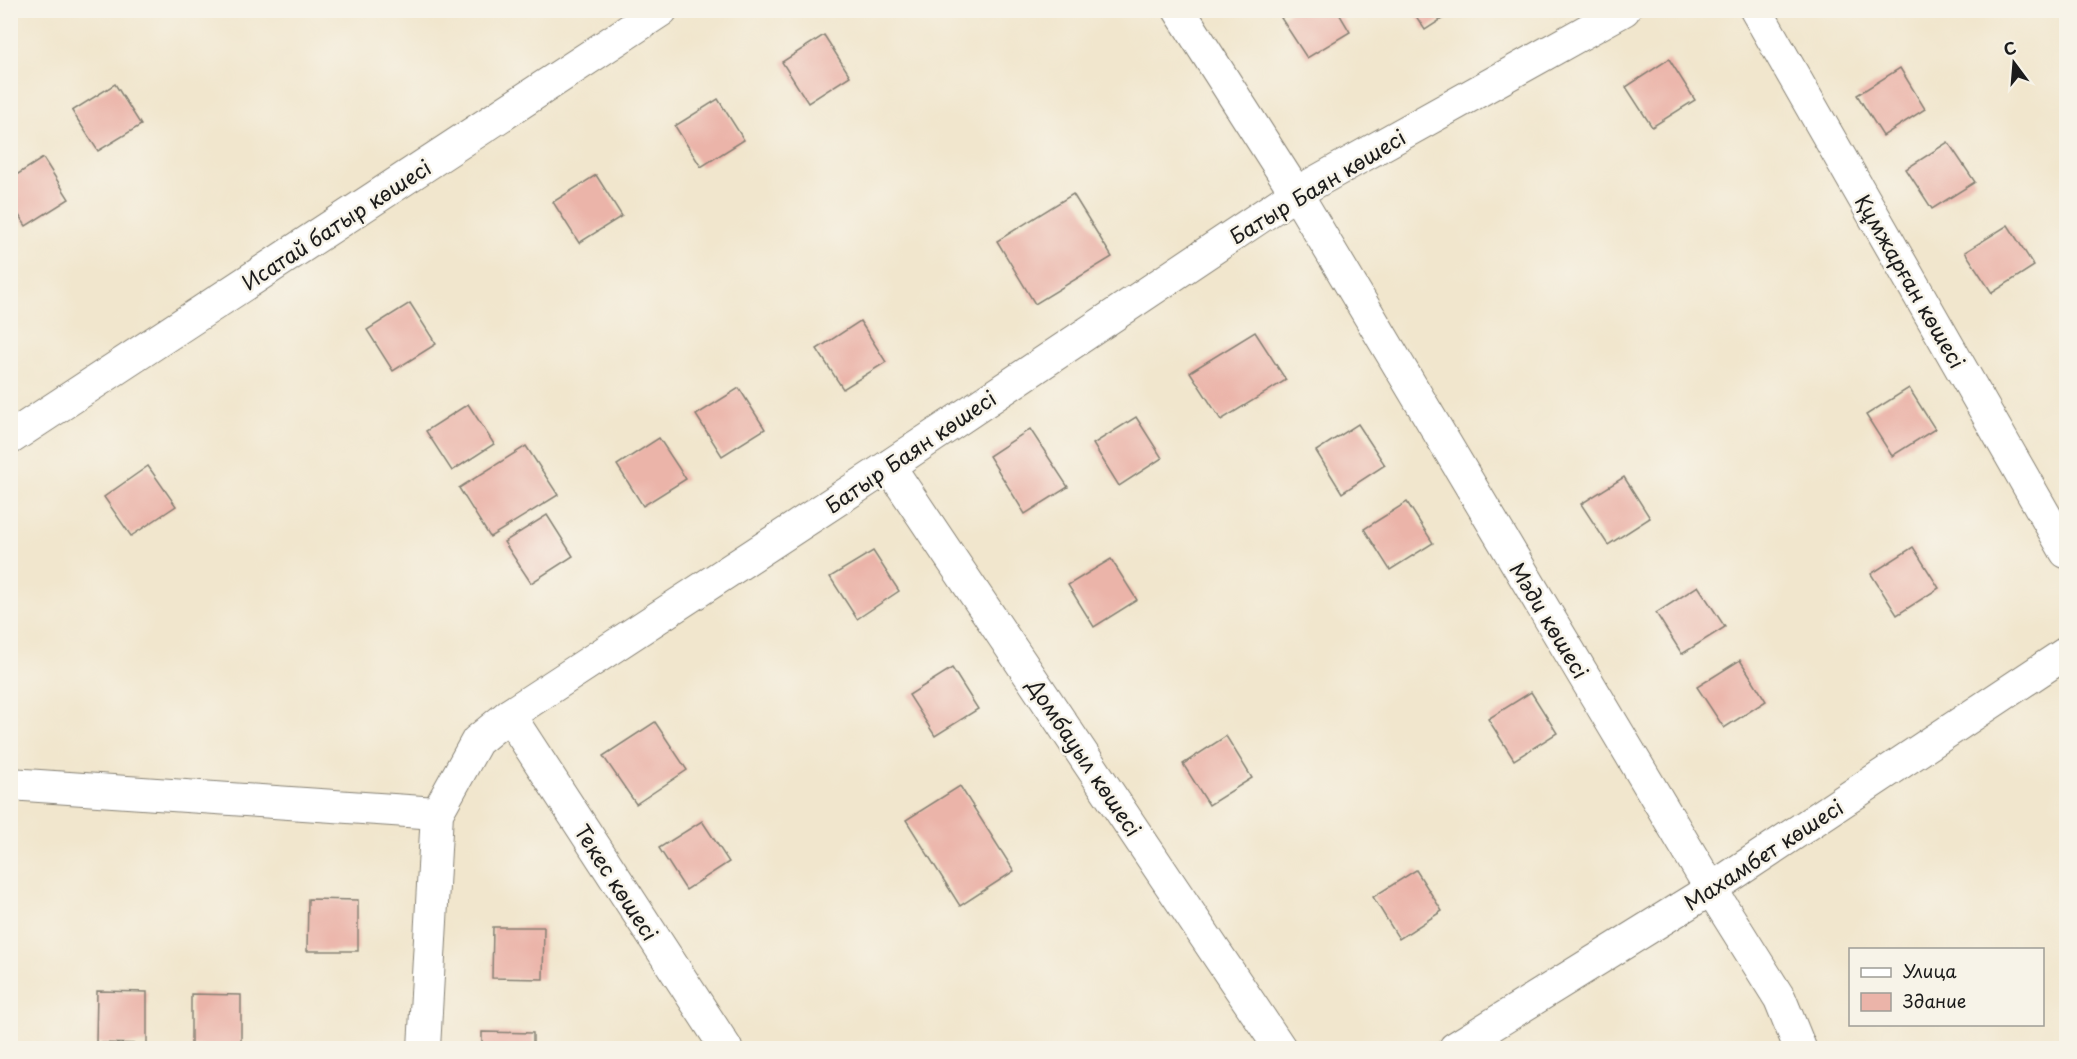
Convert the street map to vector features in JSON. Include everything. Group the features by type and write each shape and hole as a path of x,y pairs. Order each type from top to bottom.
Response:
{"street":[{"name":"Исатай батыр көшесі","path":"10,438 661,10"},
{"name":"Мәди көшесі","path":"1179,10 1296,193 1711,889 1780,999 1800,1048"},
{"name":"Батыр Баян көшесі","path":"424,1048 437,813 477,741 509,715 889,466 1296,193 1624,10"},
{"name":"Құмжарған көшесі","path":"1756,10 2067,552"},
{"name":"Домбауыл көшесі","path":"889,466 1280,1048"},
{"name":"Махамбет көшесі","path":"1455,1048 1711,889 2067,653"},
{"name":"Текес көшесі","path":"509,715 726,1048"},
{"path":"10,784 437,813"}],"building":[{"path":"1293,10 1337,10 1350,32 1307,58 1281,18"},
{"path":"1412,10 1456,10 1425,30"},
{"path":"824,35 850,76 808,103 782,62"},
{"path":"1669,59 1695,100 1652,127 1626,87"},
{"path":"1900,68 1925,109 1883,136 1857,95"},
{"path":"115,84 141,125 98,151 72,111"},
{"path":"718,99 744,140 701,167 675,126"},
{"path":"1948,142 1975,182 1932,209 1906,169"},
{"path":"43,158 69,199 26,226 10,202 10,179"},
{"path":"596,175 622,216 579,243 553,202"},
{"path":"1073,194 1112,257 1035,304 997,241"},
{"path":"2008,225 2034,266 1992,293 1965,252"},
{"path":"410,303 436,344 393,371 367,330"},
{"path":"860,321 886,362 843,389 817,349"},
{"path":"1255,332 1286,380 1221,420 1190,372"},
{"path":"739,388 765,429 722,456 696,415"},
{"path":"1909,388 1935,429 1892,456 1866,415"},
{"path":"468,404 494,444 452,471 426,431"},
{"path":"1136,417 1162,458 1119,486 1093,444"},
{"path":"1358,424 1385,465 1342,493 1316,451"},
{"path":"1030,429 1068,487 1025,514 989,456"},
{"path":"659,438 686,479 643,506 617,465"},
{"path":"526,446 558,495 490,537 459,488"},
{"path":"148,466 176,506 131,536 104,497"},
{"path":"1624,477 1650,518 1608,545 1581,504"},
{"path":"1407,502 1433,543 1390,570 1364,529"},
{"path":"547,515 573,556 531,583 504,542"},
{"path":"1913,547 1939,588 1897,615 1871,574"},
{"path":"873,551 899,591 857,619 830,577"},
{"path":"1111,559 1137,600 1094,627 1068,585"},
{"path":"1698,586 1725,627 1682,654 1656,613"},
{"path":"1740,660 1766,701 1724,728 1697,687"},
{"path":"952,668 978,709 935,736 909,695"},
{"path":"1531,692 1557,733 1514,760 1488,719"},
{"path":"655,722 687,770 636,804 603,756"},
{"path":"1226,736 1252,778 1209,805 1183,764"},
{"path":"960,786 1014,871 960,906 906,820"},
{"path":"702,821 729,862 686,890 659,848"},
{"path":"1416,870 1442,911 1399,939 1373,897"},
{"path":"308,899 358,900 358,951 307,951"},
{"path":"493,927 544,927 543,979 492,978"},
{"path":"97,991 147,992 147,1044 96,1043"},
{"path":"191,994 241,995 241,1046 191,1046"},
{"path":"482,1032 533,1033 533,1048 482,1048"}]}
